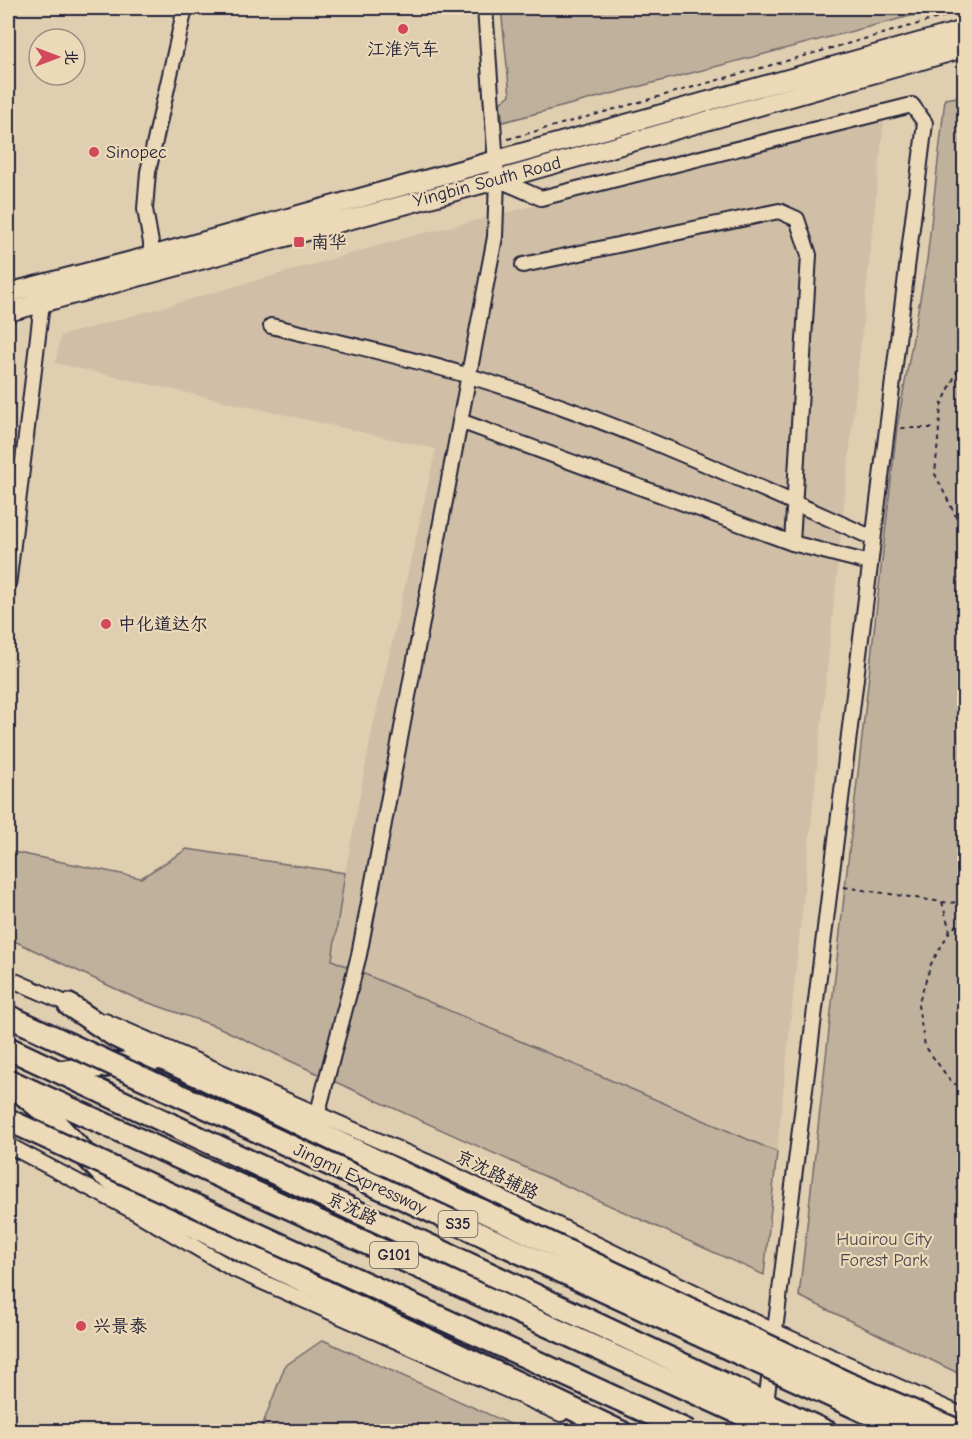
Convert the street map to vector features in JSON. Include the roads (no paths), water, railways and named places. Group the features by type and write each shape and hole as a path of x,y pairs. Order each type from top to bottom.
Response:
{"highway":[{"path":"69,1005 115,1036 846,1383 961,1431"},
{"name":"Jingmi Expressway","path":"8,1016 909,1431"},
{"name":"京沈路","path":"8,1048 769,1422"},
{"path":"59,1072 163,1058"},
{"path":"8,1080 48,1115 102,1173 134,1196 268,1264 621,1431"},
{"name":"京沈路","path":"8,1080 769,1422 827,1431"},
{"path":"8,1120 690,1431"}],"main road":[{"name":"Yingbin South Road","path":"8,312 496,170 964,30"},
{"name":"Yingbin South Road","path":"8,293 496,170 964,48"}],"street":[{"path":"151,256 145,209 148,172 184,8"},
{"path":"318,1112 359,955 495,237 496,170 485,8"},
{"path":"496,170 542,198 912,105 925,123 774,1331 769,1422"},
{"path":"523,265 780,211 797,219 809,255 792,543"},
{"path":"8,586 42,303"},
{"path":"271,326 469,376 563,408 873,538"},
{"path":"460,421 792,543 870,563"},
{"name":"京沈路辅路","path":"8,978 439,1167 774,1331 964,1416"},
{"path":"8,1145 133,1211 231,1268 599,1431"}],"place":[{"name":"江淮汽车","path":"403,29"},
{"name":"Sinopec","path":"94,152"},
{"name":"南华","path":"299,242"},
{"name":"中化道达尔","path":"106,624"},
{"name":"兴景泰","path":"81,1326"}],"park label":[{"name":"Huairou City Forest Park","path":"884,1249"}]}
